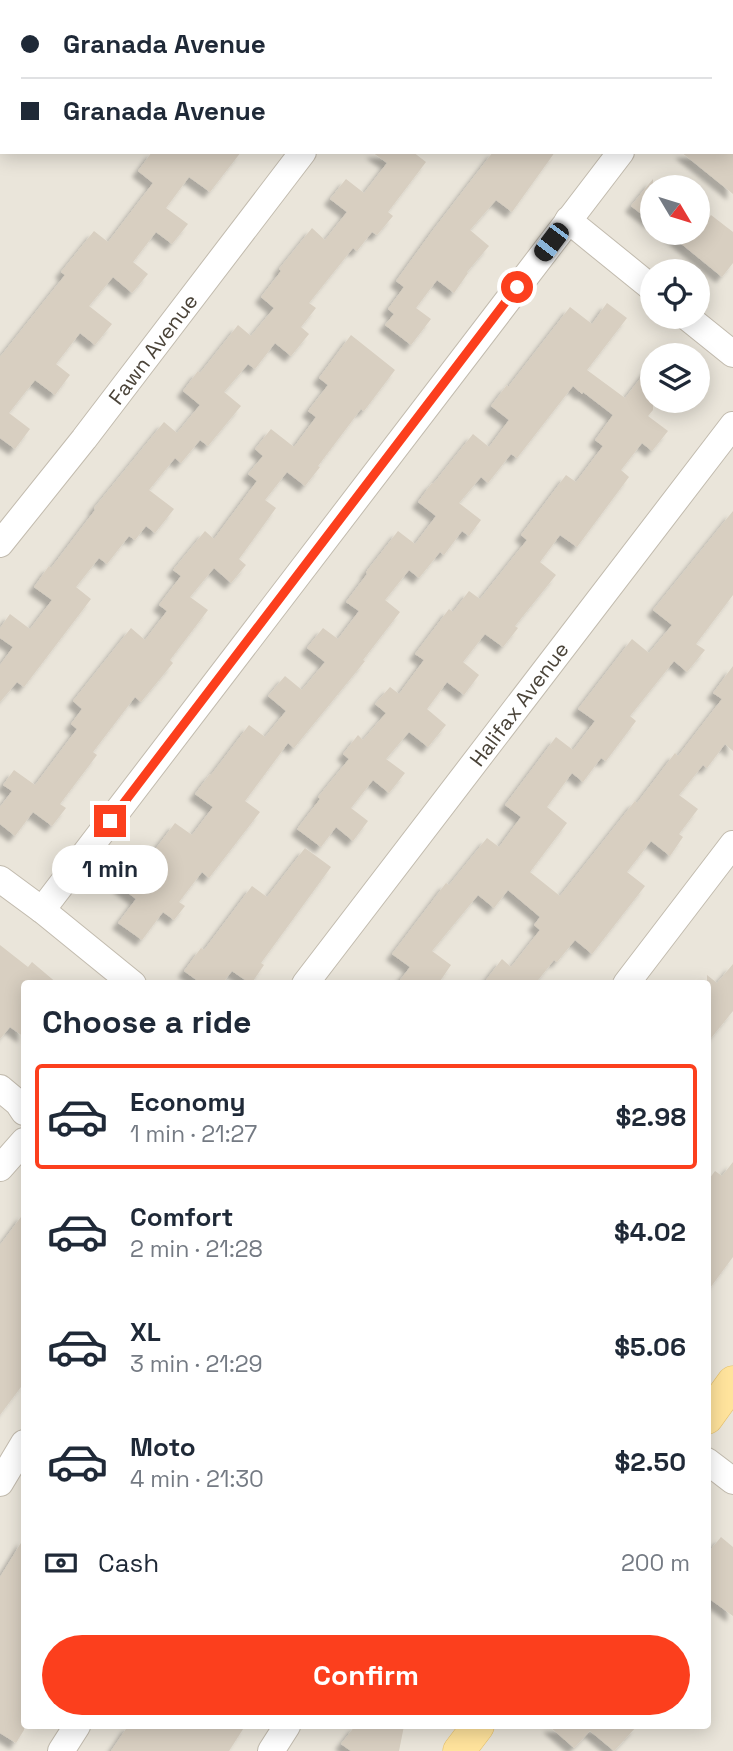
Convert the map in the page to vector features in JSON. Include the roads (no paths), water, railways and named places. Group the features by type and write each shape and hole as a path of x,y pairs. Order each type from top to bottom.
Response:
{"main road":[{"path":"711,1412 733,1382"},
{"path":"459,1751 476,1729"}],"street":[{"name":"Fawn Avenue","path":"0,544 84,439 301,154"},
{"path":"42,910 619,154"},
{"path":"568,220 640,278"},
{"path":"702,329 733,355"},
{"name":"Halifax Avenue","path":"308,980 733,425"},
{"path":"629,980 733,844"},
{"path":"0,879 128,980"},
{"path":"0,1088 21,1108"},
{"path":"0,1168 21,1144"},
{"path":"0,1483 21,1448"},
{"path":"711,1464 733,1480"},
{"path":"61,1751 75,1729"},
{"path":"271,1751 285,1729"}]}
